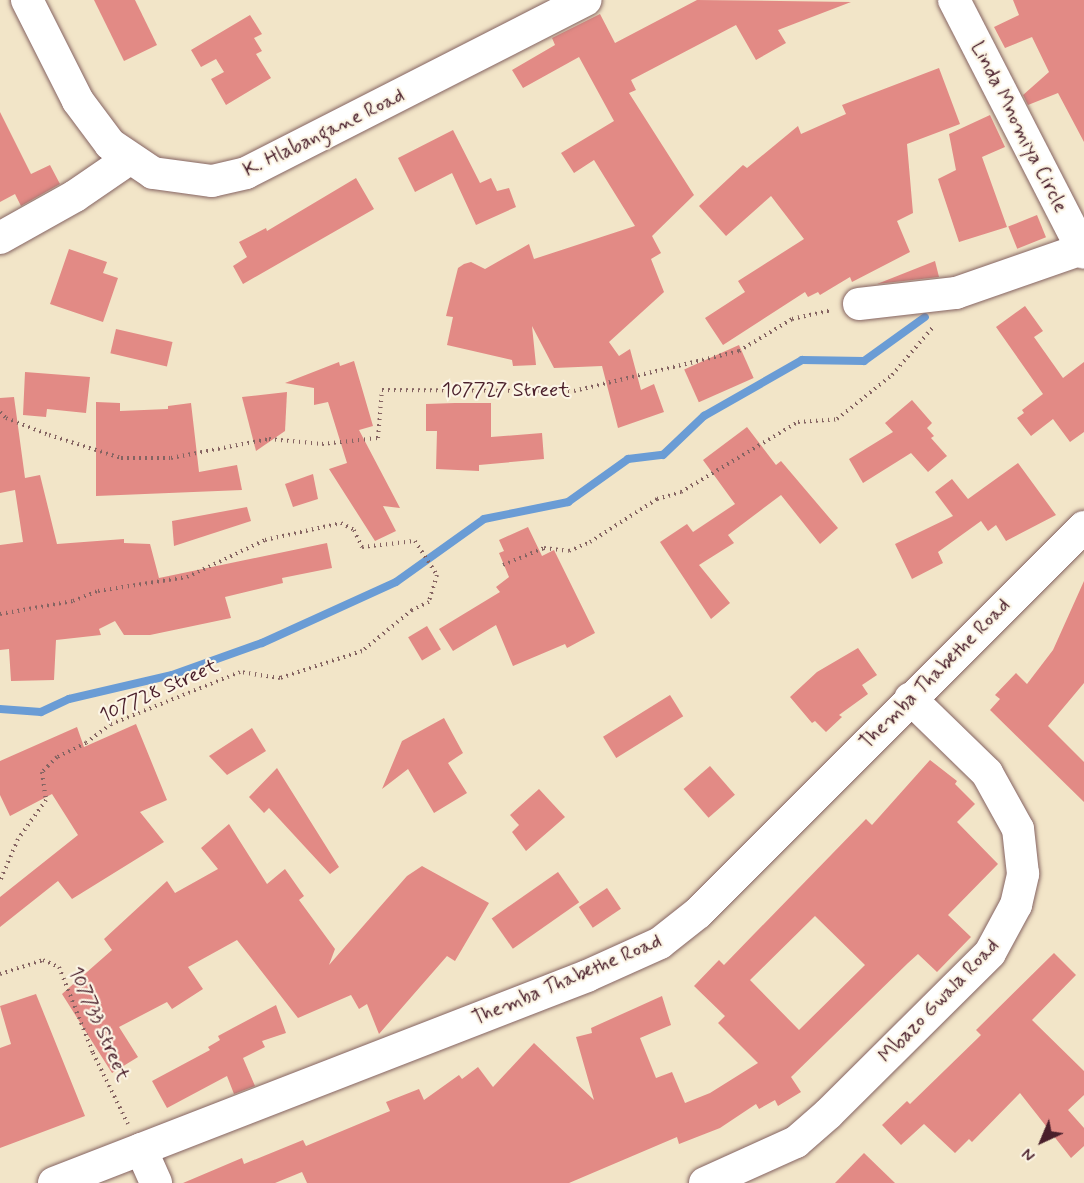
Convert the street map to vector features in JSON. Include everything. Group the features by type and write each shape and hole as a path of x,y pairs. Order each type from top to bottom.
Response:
{"street":[{"name":"K. Hlabangane Road","path":"27,0 78,101 110,144 129,159 153,173 194,180 246,173 585,0"},
{"name":"Linda Mnomiya Circle","path":"954,0 1083,251"},
{"path":"0,238 75,196 129,159"},
{"path":"859,304 956,293 1083,251"},
{"name":"Themba Thabethe Road","path":"54,1183 648,950 698,913 1084,527"},
{"name":"Mbazo Gwala Road","path":"705,1183 796,1143 990,953 1012,914 1023,874 1018,829 987,773 910,699"},
{"path":"141,1149 156,1183"}],"path":[{"path":"503,566 544,548 569,551 590,542 657,499 681,492 798,422 837,419 892,375 956,293"},
{"name":"107727 Street","path":"0,412 6,418 49,435 121,458 171,458 269,439 322,444 378,438 382,390 574,391 739,351 792,319 859,304"},
{"name":"107728 Street","path":"0,614 73,601 98,591 187,577 265,540 341,523 354,530 362,547 415,541 438,576 429,602 412,610 362,651 280,678 240,672 111,724 86,743 57,757 42,772 46,800 18,839 0,881"},
{"name":"107733 Street","path":"0,974 43,960 59,967 93,1053 141,1149"}],"building":[{"path":"94,0 135,0 157,45 124,61"},
{"path":"697,0 851,2 778,30 786,43 756,60 736,25 631,80 636,90 629,93 694,195 652,236 661,253 651,259 664,292 609,342 619,356 630,349 641,390 654,384 664,412 618,428 602,366 554,368 532,326 536,365 513,366 512,360 447,345 453,317 446,316 458,268 464,264 471,262 485,269 529,244 534,259 635,226 594,160 574,173 561,153 614,121 579,57 523,88 512,70 555,45 552,38 600,14 615,43"},
{"path":"1013,0 1084,0 1084,142 1058,93 1028,105 1023,95 1049,72 1032,37 1005,48 994,27 1019,15"},
{"path":"250,15 262,34 254,38 262,51 256,54 271,78 226,105 211,79 224,72 216,59 201,67 191,50"},
{"path":"939,68 960,124 907,144 913,213 897,221 910,252 852,282 850,277 820,295 818,292 808,297 805,292 723,345 705,318 745,292 738,281 804,239 771,196 726,236 699,206 743,165 747,168 798,126 801,134 846,114 842,105"},
{"path":"0,112 31,174 50,165 60,184 21,206 15,194 0,202"},
{"path":"990,115 1005,147 982,157 1007,227 959,242 938,179 956,170 949,134"},
{"path":"453,130 480,183 491,178 497,191 509,188 516,207 476,225 452,173 415,192 398,158"},
{"path":"356,178 374,209 243,284 233,266 247,257 239,242 266,228 267,231"},
{"path":"1037,215 1046,237 1017,249 1008,227"},
{"path":"69,249 107,262 103,273 118,278 103,322 50,304"},
{"path":"935,261 939,277 877,284"},
{"path":"1025,306 1043,331 1034,337 1063,378 1084,362 1084,432 1070,442 1053,419 1031,436 1017,418 1024,413 1022,410 1043,394 996,327"},
{"path":"116,329 173,342 167,366 110,353"},
{"path":"739,345 754,378 699,402 684,369"},
{"path":"354,361 373,426 359,430 400,508 383,506 396,531 375,541 329,469 347,463 328,402 314,405 314,388 285,383 339,362 340,366"},
{"path":"25,372 90,377 86,413 47,409 46,417 23,415"},
{"path":"287,392 285,431 256,451 242,397"},
{"path":"14,397 25,478 40,475 57,544 124,539 124,543 150,544 159,578 327,543 332,568 282,578 283,583 225,597 231,618 150,635 124,635 115,621 99,629 101,635 56,640 54,680 11,681 9,649 0,650 0,545 23,542 15,490 0,493 0,398"},
{"path":"912,400 932,423 927,428 934,436 931,438 947,456 928,472 911,453 863,483 849,459 893,432 885,423"},
{"path":"96,402 120,403 120,411 168,409 168,406 191,403 199,472 237,465 242,490 96,496"},
{"path":"491,403 491,437 542,433 544,459 479,465 479,471 436,469 437,431 426,431 426,404"},
{"path":"747,427 776,465 781,461 838,528 820,544 781,495 728,535 734,543 699,565 730,603 711,619 660,542 687,524 693,532 735,504 703,460"},
{"path":"1018,463 1056,515 1006,541 996,525 988,531 981,521 938,552 943,563 912,579 895,544 953,516 935,492 952,479 968,499"},
{"path":"313,474 318,499 293,507 285,484"},
{"path":"247,507 251,521 174,546 172,521"},
{"path":"528,527 542,556 554,550 595,633 567,648 565,644 513,666 496,625 453,651 439,629 500,592 496,587 509,577 499,553 504,551 499,540"},
{"path":"1084,581 1084,683 1048,726 1084,762 1084,802 990,710 1000,699 995,695 1016,673 1027,684 1053,650"},
{"path":"427,626 441,649 422,660 408,637"},
{"path":"858,648 877,675 862,685 868,694 839,715 842,717 826,732 815,721 812,723 790,697 817,672"},
{"path":"670,695 683,716 616,758 603,737"},
{"path":"444,718 463,753 448,763 467,793 434,813 408,769 382,789 402,741"},
{"path":"136,724 167,800 140,812 164,842 72,899 58,881 0,927 0,897 78,835 52,794 10,816 0,795 0,761 77,727 84,747"},
{"path":"252,728 266,751 227,775 209,756"},
{"path":"930,760 957,781 955,784 975,804 957,822 998,864 948,915 971,937 937,972 918,954 791,1077 801,1092 778,1106 775,1100 759,1109 756,1104 720,1128 679,1144 677,1137 569,1183 307,1183 302,1172 275,1183 183,1183 242,1158 244,1164 303,1140 306,1146 390,1111 386,1102 419,1089 424,1100 459,1075 462,1079 478,1067 493,1087 534,1043 594,1100 576,1037 592,1033 591,1028 662,996 671,1025 640,1038 656,1078 672,1072 685,1103 710,1093 758,1063 718,1023 725,1016 694,986 719,960 724,965 866,819 872,825","holes":["815,916 865,965 799,1030 750,980"]},
{"path":"710,766 735,795 709,818 684,789"},
{"path":"277,768 339,867 330,874 269,808 264,813 249,797"},
{"path":"539,789 565,817 526,851 512,832 519,825 510,815"},
{"path":"229,824 267,884 285,869 304,896 299,900 335,949 329,965 407,876 422,866 489,903 455,961 447,956 379,1034 367,1004 359,1009 351,995 298,1018 237,940 188,967 203,989 172,1009 167,1002 119,1027 138,1057 112,1073 62,994 112,950 104,939 167,881 175,893 218,869 201,848"},
{"path":"558,872 579,902 513,949 492,918"},
{"path":"607,888 621,909 593,928 579,907"},
{"path":"1054,953 1076,975 1032,1020 1084,1071 1084,1095 1068,1110 1084,1128 1084,1146 1071,1158 1020,1093 972,1142 969,1139 955,1153 924,1124 901,1145 882,1125 907,1101 910,1104 981,1035 976,1030"},
{"path":"36,994 85,1116 0,1148 0,1048 11,1044 0,1006"},
{"path":"276,1005 286,1033 262,1041 265,1047 243,1058 255,1086 234,1094 227,1076 167,1108 152,1081 210,1050 208,1047 220,1040 218,1036"},
{"path":"864,1153 895,1183 835,1183"}],"waterway":[{"path":"0,709 41,712 69,699 172,675 262,643 396,582 484,519 568,502 628,459 663,455 704,416 802,360 864,361 925,317"}]}
